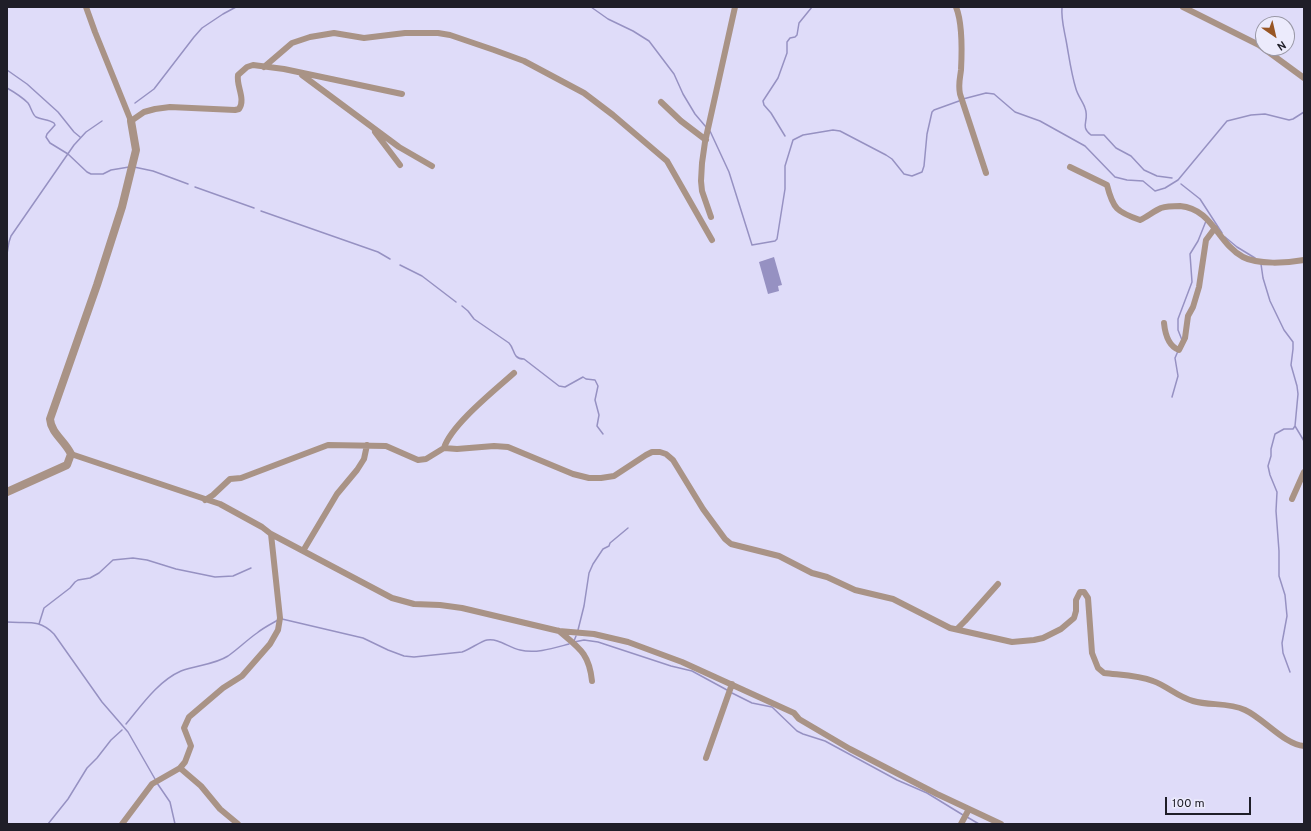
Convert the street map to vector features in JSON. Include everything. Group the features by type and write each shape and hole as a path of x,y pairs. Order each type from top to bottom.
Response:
{"street":[{"path":"86,7 131,121 136,150 122,207 97,286 50,419 51,426 67,446 71,454 220,504 262,527 271,534 392,598 414,604 462,608 559,631 594,634 628,642 682,662 794,714 799,720 850,749 1001,824"},
{"path":"711,217 702,191 702,163 735,7"},
{"path":"956,7 960,21 961,71 958,84 986,173"},
{"path":"1183,7 1259,45 1304,78"},
{"path":"264,67 292,43 310,36 334,33 364,38 405,32 438,33 450,35 524,61 584,93 613,115 667,161 712,240"},
{"path":"131,121 144,112 170,107 239,109 242,101 237,80 238,75 247,67 253,65 402,94"},
{"path":"300,73 399,147 432,166"},
{"path":"661,102 681,121 706,140"},
{"path":"370,126 400,165"},
{"path":"1070,167 1104,182 1107,185 1115,207 1134,218 1140,220 1161,208 1168,206 1194,209 1202,213 1233,250 1243,257 1252,260 1270,262 1304,260"},
{"path":"1164,323 1166,336 1174,348 1179,350 1185,338 1188,316 1193,307 1199,287 1206,240 1215,228"},
{"path":"444,448 446,441 461,422 514,373"},
{"path":"205,500 213,495 230,479 241,478 328,445 386,446 418,460 426,459 444,448 457,449 494,446 508,448 574,474 589,478 614,476 637,460 652,452 660,452 666,454 673,460 703,510 731,544 779,556 812,573 827,577 855,590 893,599 950,628 1012,642 1043,638 1061,629 1074,618 1076,611 1076,600 1080,592 1084,592 1088,598 1092,653 1098,668 1104,673 1151,680 1186,699 1196,702 1226,705 1244,710 1289,741 1296,745 1304,746"},
{"path":"303,551 337,494 364,459 367,445"},
{"path":"7,492 66,465 71,454"},
{"path":"1292,499 1304,472"},
{"path":"122,824 152,784 180,768 185,762 191,746 184,728 189,717 223,688 242,676 270,644 278,630 280,618 271,534"},
{"path":"957,629 998,584"},
{"path":"559,631 584,653 591,666 592,680"},
{"path":"706,758 732,684"},
{"path":"180,768 201,786 220,809 238,824"},
{"path":"961,824 969,809"}],"shaded area":[{"path":"774,257 782,285 778,286 779,291 768,294 759,262"}],"waterway":[{"path":"135,103 154,89 202,28 236,7"},
{"path":"591,7 608,19 633,31 649,41 674,74 683,94 695,114 706,127"},
{"path":"785,136 771,113 764,105 763,101 778,78 787,53 787,42 790,38 797,35 799,23 812,7"},
{"path":"1062,7 1063,24 1071,71 1077,92 1086,113 1086,129 1091,135 1104,135 1116,148 1131,156 1144,170 1157,176 1172,178"},
{"path":"7,70 27,84 58,112 74,132 80,137"},
{"path":"7,88 28,103 36,117 54,123 55,125 46,137 50,143 68,154 87,172 91,174 103,174 111,170 129,167"},
{"path":"963,99 986,93 994,94 1015,112 1040,121 1085,146 1115,177 1127,180 1143,181 1155,191 1165,188 1178,180 1227,121 1251,115 1265,114 1289,120 1304,112"},
{"path":"710,131 729,172 752,245 775,241 777,239 785,189 785,166 793,140 803,135 833,130 840,131 886,155 892,159 904,174 912,176 922,172 924,166 927,134 932,112 959,101"},
{"path":"7,254 11,236 74,145 86,132 102,121"},
{"path":"134,167 153,171 188,184"},
{"path":"1181,184 1200,199 1222,233"},
{"path":"195,187 254,208"},
{"path":"261,211 378,252 390,259"},
{"path":"1182,340 1178,330 1178,319 1192,282 1190,254 1198,241 1206,221"},
{"path":"1225,237 1237,247 1255,258"},
{"path":"1261,264 1263,278 1270,301 1284,330 1293,342 1291,365 1298,394 1295,426 1304,441"},
{"path":"400,265 422,276 456,302"},
{"path":"462,306 474,319 509,343 517,357 524,359 559,386 565,387 583,377 586,379 595,380 598,386 595,400 599,415 597,426 603,434"},
{"path":"1172,397 1178,376 1175,358 1178,351"},
{"path":"1290,672 1283,653 1282,643 1287,616 1285,595 1279,576 1276,511 1277,492 1268,466 1275,434 1284,429 1293,429 1295,426"},
{"path":"578,630 584,606 589,573 593,564 603,549 609,546 610,543 628,528"},
{"path":"39,624 44,608 70,588 75,582 90,578 99,573 113,560 133,558 147,560 176,569 215,577 233,576 251,568"},
{"path":"282,619 363,638 404,656 414,657 462,652 487,640 496,640 516,649 526,651 545,650 569,644"},
{"path":"126,724 150,694 173,675 187,669 223,659 259,631 278,620"},
{"path":"7,622 37,624 43,626 54,634 102,702 128,732 155,779"},
{"path":"574,641 576,636"},
{"path":"574,642 584,640 598,642 671,666 692,671 727,690"},
{"path":"732,693 752,703 772,707 797,731 825,741 897,780 927,793 963,815"},
{"path":"48,824 68,799 87,768 111,740 122,730"},
{"path":"157,783 170,802 175,824"},
{"path":"967,817 979,824"}]}
